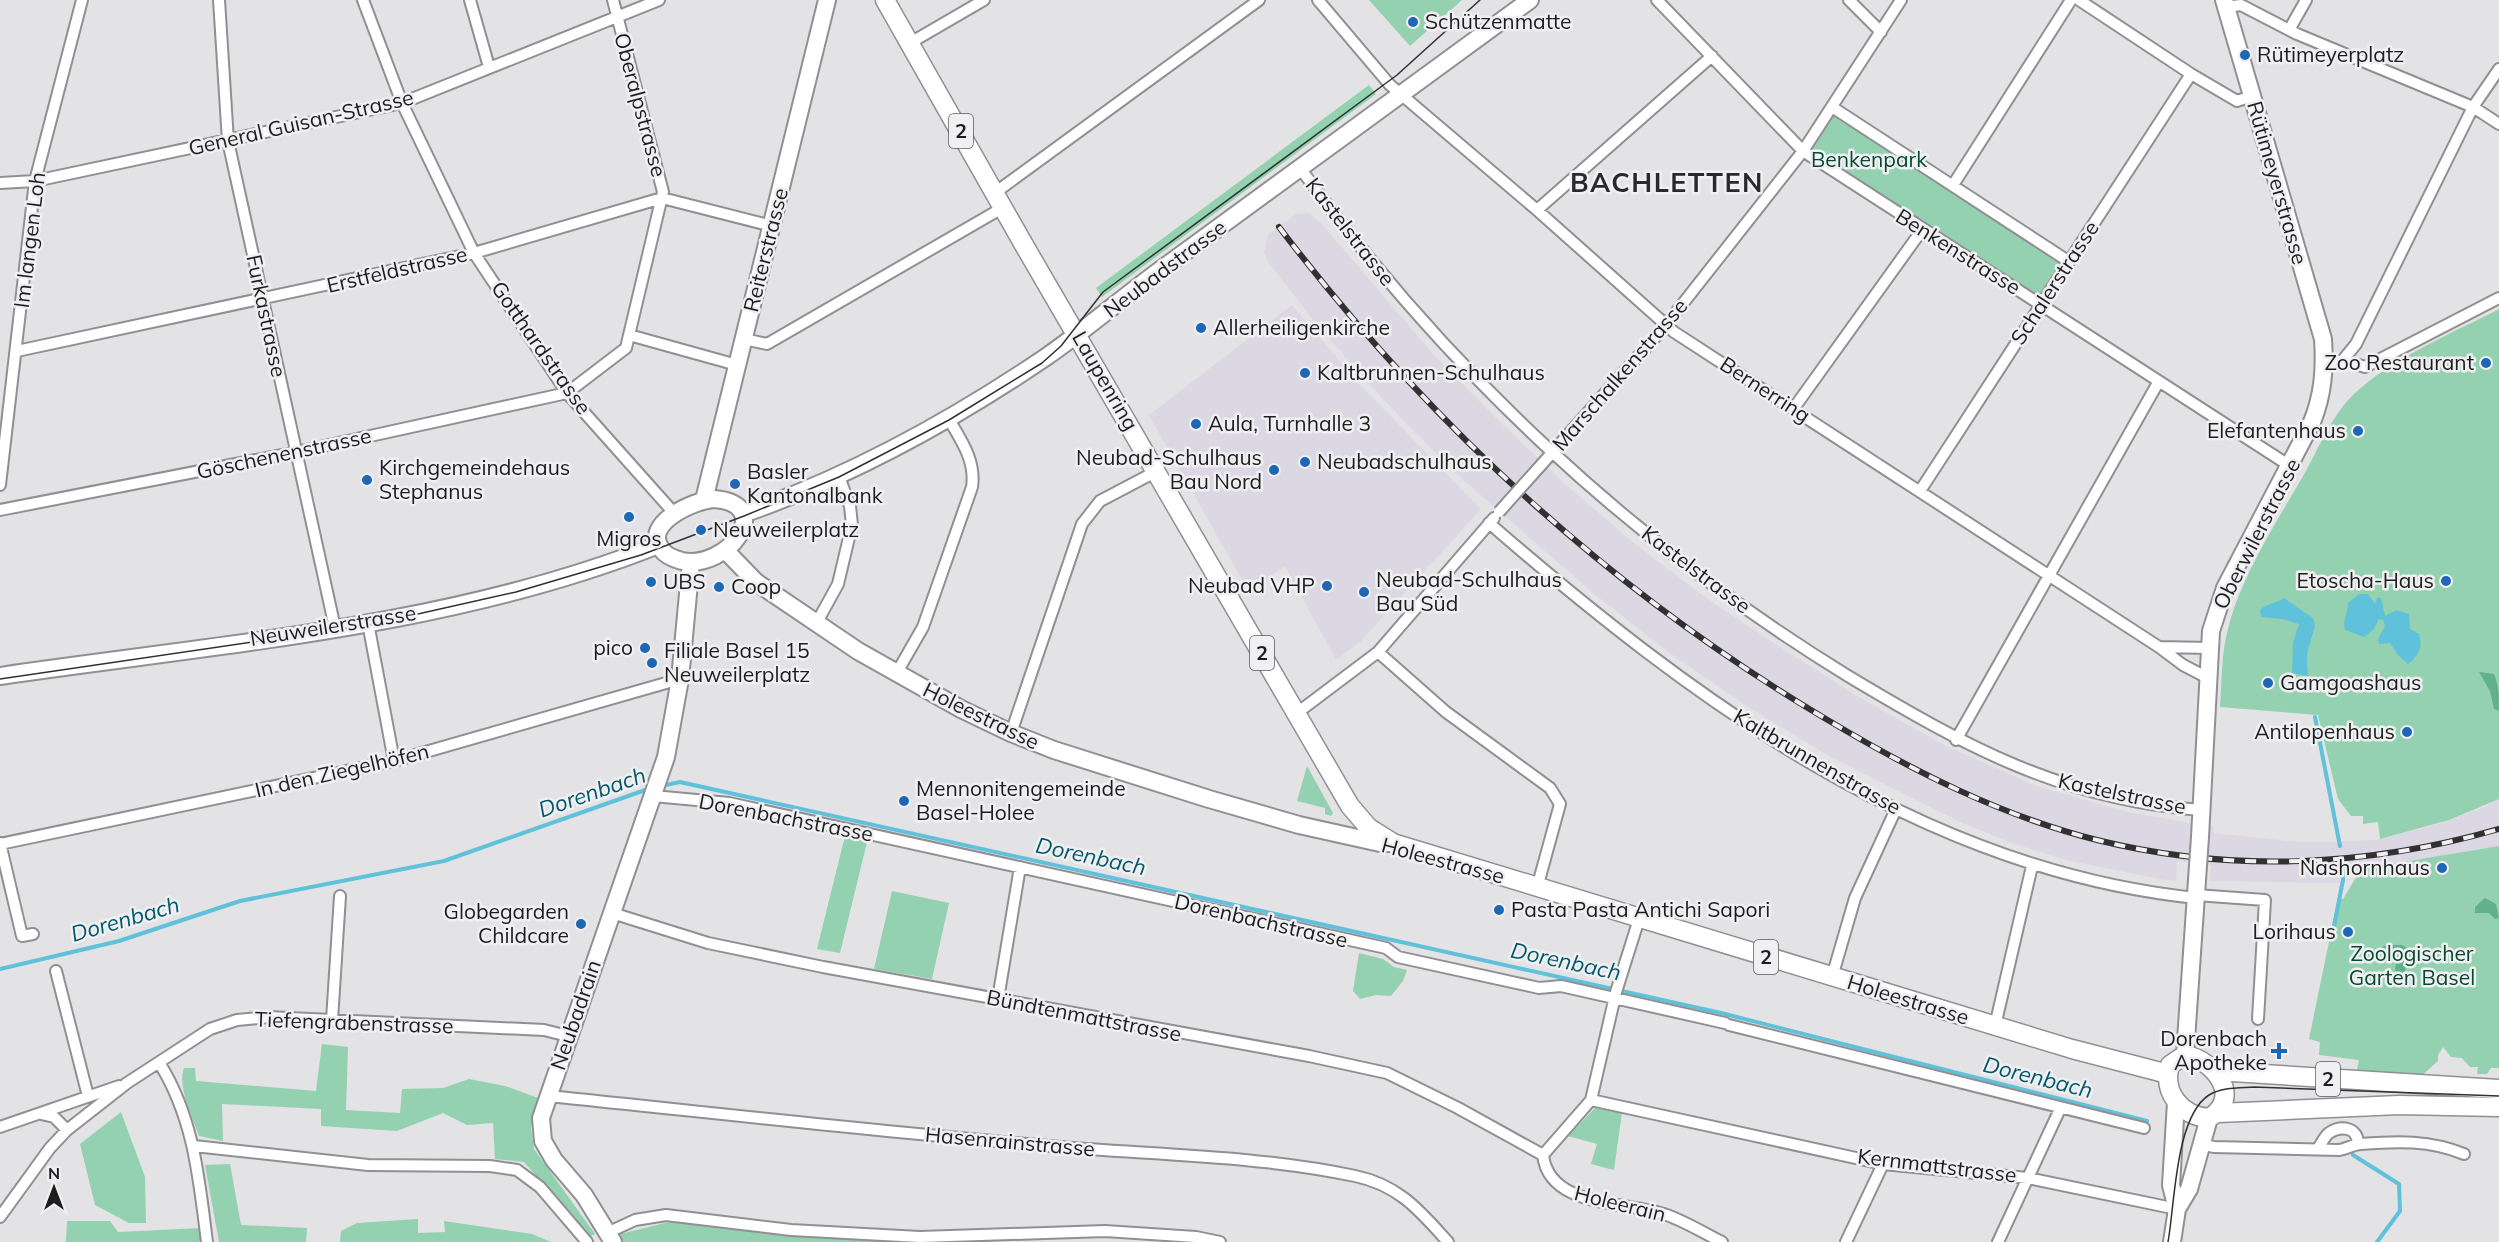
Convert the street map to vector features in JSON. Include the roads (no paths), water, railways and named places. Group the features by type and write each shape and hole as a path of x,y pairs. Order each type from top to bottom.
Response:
{"main road":[{"name":"Laupenring","path":"885,0 1350,806 1369,828 1393,843"},
{"name":"Holeestrasse","path":"1393,843 1995,1026 2168,1074"},
{"path":"2186,1055 2201,1059 2216,1071 2224,1097 2214,1115 2192,1113 2176,1102 2170,1091 2168,1074 2170,1065 2186,1055"},
{"name":"2","path":"2216,1071 2440,1095 2499,1107"},
{"name":"2","path":"2214,1115 2499,1089"}],"street":[{"name":"Im langen Loh","path":"0,485 35,181 82,0"},
{"name":"Furkastrasse","path":"219,0 228,141 335,628"},
{"name":"Gotthardstrasse","path":"363,0 402,103 474,253 567,393 674,513"},
{"path":"470,0 489,67"},
{"name":"Oberalpstrasse","path":"567,393 626,348 662,198 661,183 613,0"},
{"name":"General Guisan-Strasse","path":"0,183 35,181 402,103 659,0"},
{"name":"Reiterstrasse","path":"704,500 827,0"},
{"path":"910,43 984,0"},
{"path":"744,339 767,344 1000,199 1258,0"},
{"name":"Bernerring","path":"1318,0 1379,73 1401,95 1537,210 1666,326 2159,646 2183,666 2208,678"},
{"name":"Neubadstrasse","path":"743,514 838,474 948,417 1021,373 1530,0"},
{"name":"Benkenstrasse","path":"1657,0 1803,151 2290,466"},
{"path":"1849,0 1881,32"},
{"name":"Marschalkenstrasse","path":"1297,713 1378,652 1489,523 1666,326 1803,151 1901,0"},
{"path":"1953,185 2071,0"},
{"path":"2079,0 2191,74 2237,101 2252,96"},
{"path":"2289,30 2306,0"},
{"path":"2225,4 2241,5 2289,30 2473,107 2499,124"},
{"name":"Rütimeyerstrasse","path":"2225,4 2323,339 2324,366"},
{"path":"1537,210 1712,56"},
{"path":"2324,366 2343,360 2356,344 2473,107 2499,69"},
{"name":"Schalerstrasse","path":"1920,491 2191,74"},
{"path":"1832,107 2068,261"},
{"name":"Kastelstrasse","path":"1300,168 1346,231 1421,321 1552,453 1640,528 1728,597 1817,656 1956,740 2014,767 2066,785 2124,799 2201,810"},
{"path":"662,198 772,226"},
{"name":"Erstfeldstrasse","path":"17,351 474,253 662,198"},
{"path":"1794,408 1922,230"},
{"path":"2343,360 2365,367 2499,298"},
{"path":"629,335 737,365"},
{"name":"Oberwilerstrasse","path":"2186,1055 2208,678 2214,622 2226,588 2318,408 2324,366"},
{"path":"1956,740 2159,381"},
{"name":"Göschenenstrasse","path":"0,510 297,452 567,393"},
{"path":"896,674 923,627 972,488 973,469 970,457 948,417"},
{"path":"1011,733 1082,524 1100,501 1157,471"},
{"path":"816,624 838,584 852,525 850,506 838,474"},
{"path":"704,500 729,501 739,507 743,514 741,532 726,551 712,558 692,562 669,556 658,545 661,528 674,513 688,504 704,500"},
{"name":"Kaltbrunnenstrasse","path":"1489,523 1582,603 1697,690 1772,740 1896,808 2032,866 2108,886 2197,891 2265,900 2258,1019"},
{"name":"Neuweilerstrasse","path":"0,676 369,623 506,592 576,573 658,545"},
{"name":"Holeestrasse","path":"726,551 756,582 816,624 896,674 1011,733 1122,772 1288,822 1329,833 1393,843"},
{"path":"680,679 692,562"},
{"path":"369,623 394,762"},
{"path":"2159,646 2210,648"},
{"path":"1378,652 1446,711 1550,788 1558,799 1560,804 1537,888"},
{"name":"In den Ziegelhöfen","path":"0,844 394,762 680,679"},
{"name":"Neubadrain","path":"610,1237 584,1195 554,1160 543,1141 541,1118 660,775 680,679"},
{"name":"Dorenbachstrasse","path":"653,796 729,803 1386,948 1398,957 1539,988 1561,986 1617,991 1727,1024 2060,1109 2144,1128"},
{"path":"1832,977 1855,898 1896,808"},
{"path":"0,844 22,936 33,934"},
{"path":"1995,1026 2032,866"},
{"path":"999,999 1020,867"},
{"path":"332,1020 340,896"},
{"name":"Bündtenmattstrasse","path":"612,913 708,943 1309,1056 1387,1073 1458,1108 1543,1155"},
{"path":"1543,1155 1591,1100 1617,991 1639,919"},
{"path":"56,971 88,1096"},
{"name":"Tiefengrabenstrasse","path":"0,1217 50,1148 67,1130 127,1083 160,1064 210,1029 237,1020 268,1017 544,1030 568,1036"},
{"path":"160,1064 184,1111 194,1146 207,1242"},
{"path":"0,1127 127,1083"},
{"name":"Hasenrainstrasse","path":"548,1096 1046,1146 1282,1165 1356,1176 1389,1188 1420,1208 1447,1241"},
{"name":"Kernmattstrasse","path":"1591,1100 1883,1164 2028,1178 2177,1209"},
{"path":"2176,1102 2171,1185 2177,1209"},
{"path":"1998,1242 2060,1109"},
{"path":"38,1114 54,1117 67,1130"},
{"path":"2172,1242 2177,1209 2189,1189 2200,1144 2214,1115"},
{"path":"2318,1149 2328,1134 2344,1129 2352,1130 2357,1135 2358,1144"},
{"path":"2200,1144 2214,1147 2318,1149 2351,1148 2358,1144 2388,1141 2436,1143 2464,1154"},
{"path":"194,1146 368,1165 490,1166 517,1170 540,1188 587,1242"},
{"name":"Holeerain","path":"1543,1155 1548,1176 1563,1190 1594,1200 1666,1214 1722,1242"},
{"path":"1846,1242 1883,1164"},
{"path":"610,1237 636,1220 666,1215 793,1230 920,1238 971,1239 1106,1231 1196,1237 1220,1242"}],"water":[{"path":"2359,594 2368,594 2375,604 2377,598 2381,598 2385,616 2396,610 2409,614 2410,629 2419,634 2421,643 2417,654 2408,664 2397,654 2390,643 2379,644 2378,639 2385,626 2383,620 2379,619 2373,630 2364,637 2345,630 2348,603"},
{"path":"2284,598 2313,618 2315,626 2307,655 2308,676 2292,673 2293,643 2299,624 2282,619 2261,617 2260,610"}],"waterway":[{"path":"2315,717 2340,846"},
{"name":"Dorenbach","path":"661,786 680,782 1721,1013 2147,1121"},
{"name":"Dorenbach","path":"0,969 119,941 240,901 444,861 651,788"},
{"path":"2334,926 2343,880 2342,864"},
{"path":"2353,1155 2399,1184 2400,1211 2377,1242"}],"tram line":[{"path":"0,679 369,625 516,592 641,555 839,477 949,420 1042,363 1061,346 1103,292 1397,75 1480,0"},
{"path":"2168,1242 2178,1162 2183,1141 2189,1122 2198,1106 2214,1092 2230,1088 2254,1087 2499,1096"}],"railway":[{"path":"1279,227 1398,369 1462,436 1528,499 1598,559 1671,616 1747,669 1826,719 1957,790 2061,830 2147,851 2198,858 2248,861 2349,858 2450,842 2499,829"}],"place":[{"name":"Schützenmatte","path":"1413,22"},
{"name":"Rütimeyerplatz","path":"2245,55"},
{"name":"Allerheiligenkirche","path":"1201,328"},
{"name":"Zoo Restaurant","path":"2486,363"},
{"name":"Kaltbrunnen-Schulhaus","path":"1305,373"},
{"name":"Aula, Turnhalle 3","path":"1196,424"},
{"name":"Elefantenhaus","path":"2358,431"},
{"name":"Neubadschulhaus","path":"1305,462"},
{"name":"Neubad-Schulhaus Bau Nord","path":"1274,470"},
{"name":"Kirchgemeindehaus Stephanus","path":"367,480"},
{"name":"Basler Kantonalbank","path":"735,484"},
{"name":"Migros","path":"629,517"},
{"name":"Neuweilerplatz","path":"701,530"},
{"name":"Etoscha-Haus","path":"2446,581"},
{"name":"UBS","path":"651,582"},
{"name":"Neubad VHP","path":"1327,586"},
{"name":"Coop","path":"719,587"},
{"name":"Neubad-Schulhaus Bau Süd","path":"1364,592"},
{"name":"pico","path":"645,648"},
{"name":"Filiale Basel 15 Neuweilerplatz","path":"652,663"},
{"name":"Gamgoashaus","path":"2268,683"},
{"name":"Antilopenhaus","path":"2407,732"},
{"name":"Mennonitengemeinde Basel-Holee","path":"904,801"},
{"name":"Nashornhaus","path":"2442,868"},
{"name":"Pasta Pasta Antichi Sapori","path":"1499,910"},
{"name":"Globegarden Childcare","path":"581,924"},
{"name":"Lorihaus","path":"2348,932"},
{"name":"Dorenbach Apotheke","path":"2279,1051"}],"district":[{"name":"BACHLETTEN","path":"1667,183"}],"park label":[{"name":"Benkenpark","path":"1869,160"},
{"name":"Zoologischer Garten Basel","path":"2412,966"}]}
